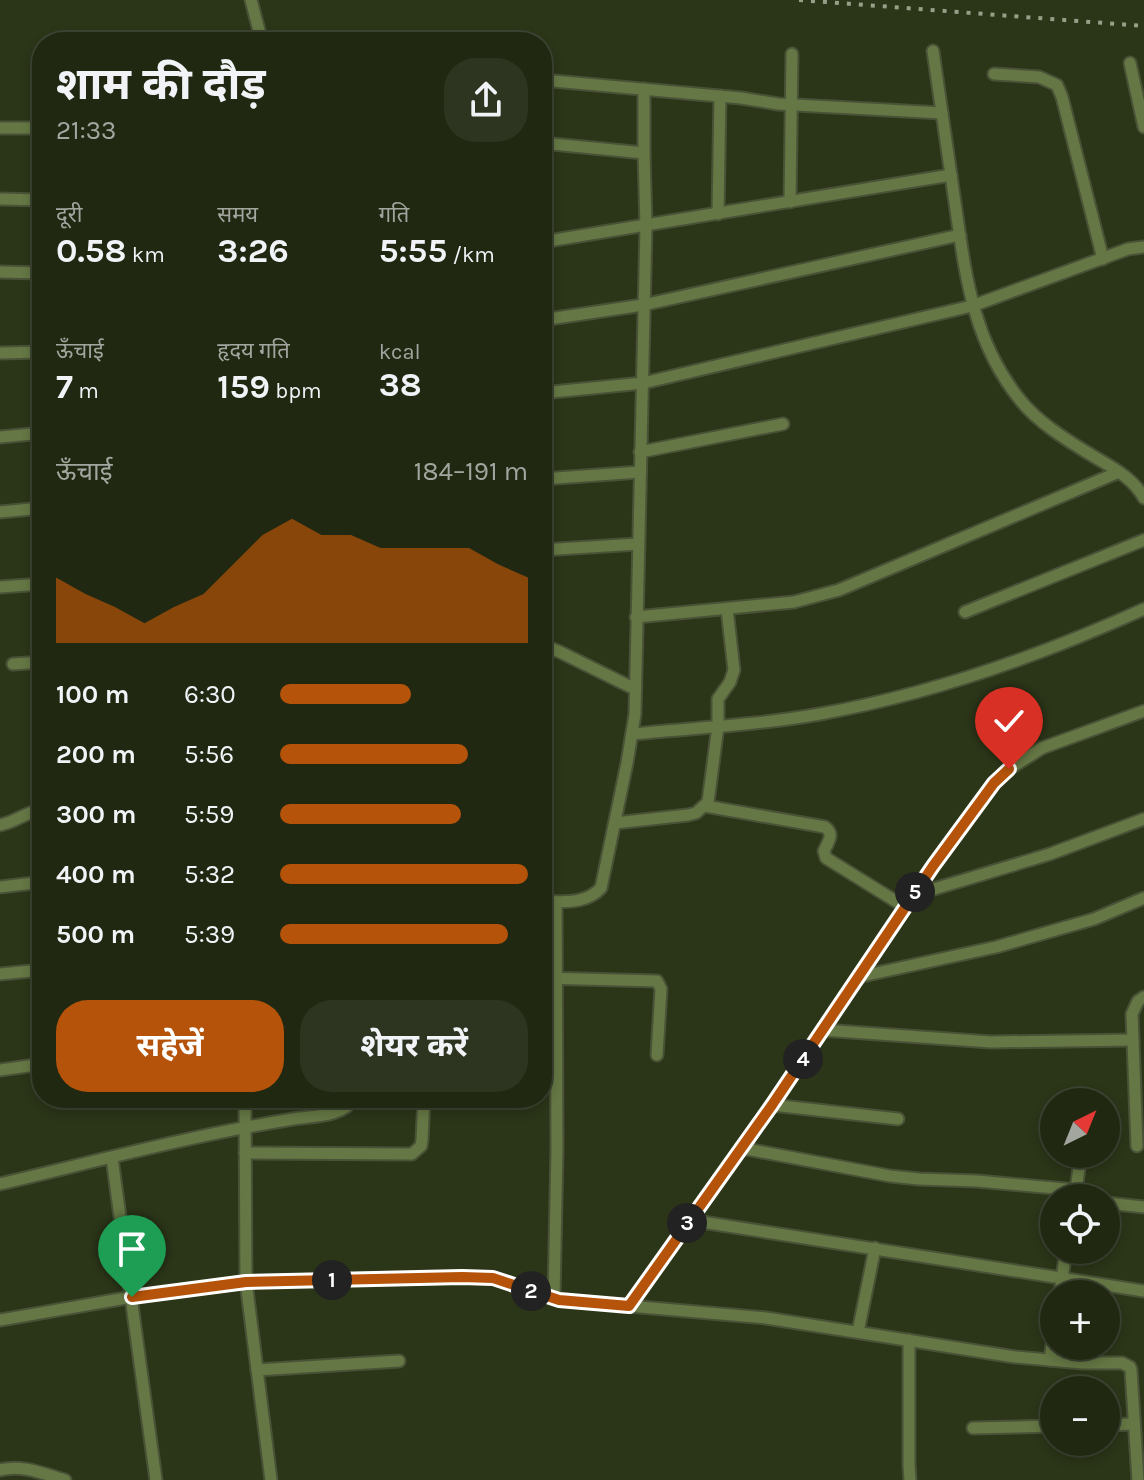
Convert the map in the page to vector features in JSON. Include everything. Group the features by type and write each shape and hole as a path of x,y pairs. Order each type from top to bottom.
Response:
{"street":[{"path":"251,0 259,32"},
{"path":"933,51 972,306 984,341 1001,375 1022,404 1043,422 1133,482 1144,498"},
{"path":"790,202 792,54"},
{"path":"1130,63 1144,127"},
{"path":"994,74 1039,77 1057,85 1103,259"},
{"path":"552,81 791,105 942,113"},
{"path":"552,902 588,899 601,888 635,714 646,226 644,89"},
{"path":"718,214 720,96"},
{"path":"0,128 32,128"},
{"path":"552,144 644,153"},
{"path":"552,240 951,175"},
{"path":"0,199 32,200"},
{"path":"552,319 643,305 960,235"},
{"path":"552,392 643,383 972,306 1128,249 1144,247"},
{"path":"0,272 32,273"},
{"path":"0,353 32,352"},
{"path":"640,452 783,424"},
{"path":"0,437 32,434"},
{"path":"552,478 640,472"},
{"path":"636,617 794,602 839,590 1119,472"},
{"path":"0,512 32,509"},
{"path":"965,612 1144,540"},
{"path":"552,549 638,544"},
{"path":"0,587 32,585"},
{"path":"615,823 688,815 705,806 709,797 718,726 718,699 734,670 727,609"},
{"path":"632,734 820,714 935,689 1016,662 1144,609"},
{"path":"552,649 635,689"},
{"path":"13,664 32,663"},
{"path":"629,1306 994,783 1009,769 1042,748 1144,711"},
{"path":"705,806 825,827 831,835 824,851 826,858 905,907"},
{"path":"0,825 32,812"},
{"path":"913,895 1050,854 1144,819"},
{"path":"0,887 32,883"},
{"path":"858,977 996,947 1094,919 1144,898"},
{"path":"554,1298 556,902"},
{"path":"0,974 32,971"},
{"path":"552,978 657,981 661,989 657,1055"},
{"path":"1137,1146 1132,1014 1138,1001 1144,997"},
{"path":"822,1030 991,1042 1133,1040"},
{"path":"0,1070 32,1065"},
{"path":"772,1105 898,1119"},
{"path":"245,1108 246,1282 271,1480"},
{"path":"0,1184 245,1127 336,1112 343,1108"},
{"path":"245,1153 412,1154 421,1146 424,1108"},
{"path":"741,1148 904,1178 977,1181 1040,1189"},
{"path":"112,1158 156,1480"},
{"path":"1120,1204 1144,1207"},
{"path":"689,1220 1144,1291"},
{"path":"858,1332 875,1248"},
{"path":"1062,1279 1064,1264"},
{"path":"0,1320 132,1297 246,1282 493,1278 554,1298 766,1318 1040,1359"},
{"path":"909,1340 910,1480"},
{"path":"1050,1360 1118,1363 1130,1367 1134,1424 1139,1439 1138,1480"},
{"path":"257,1370 399,1361"},
{"path":"1120,1424 1134,1424"},
{"path":"973,1428 1040,1426"},
{"path":"0,1470 23,1468 65,1480"}],"railway":[{"path":"799,0 1144,26"}],"route":[{"path":"132,1297 246,1282 462,1277 493,1278 559,1300 629,1306 772,1105 933,866 994,783 1009,769"}]}
